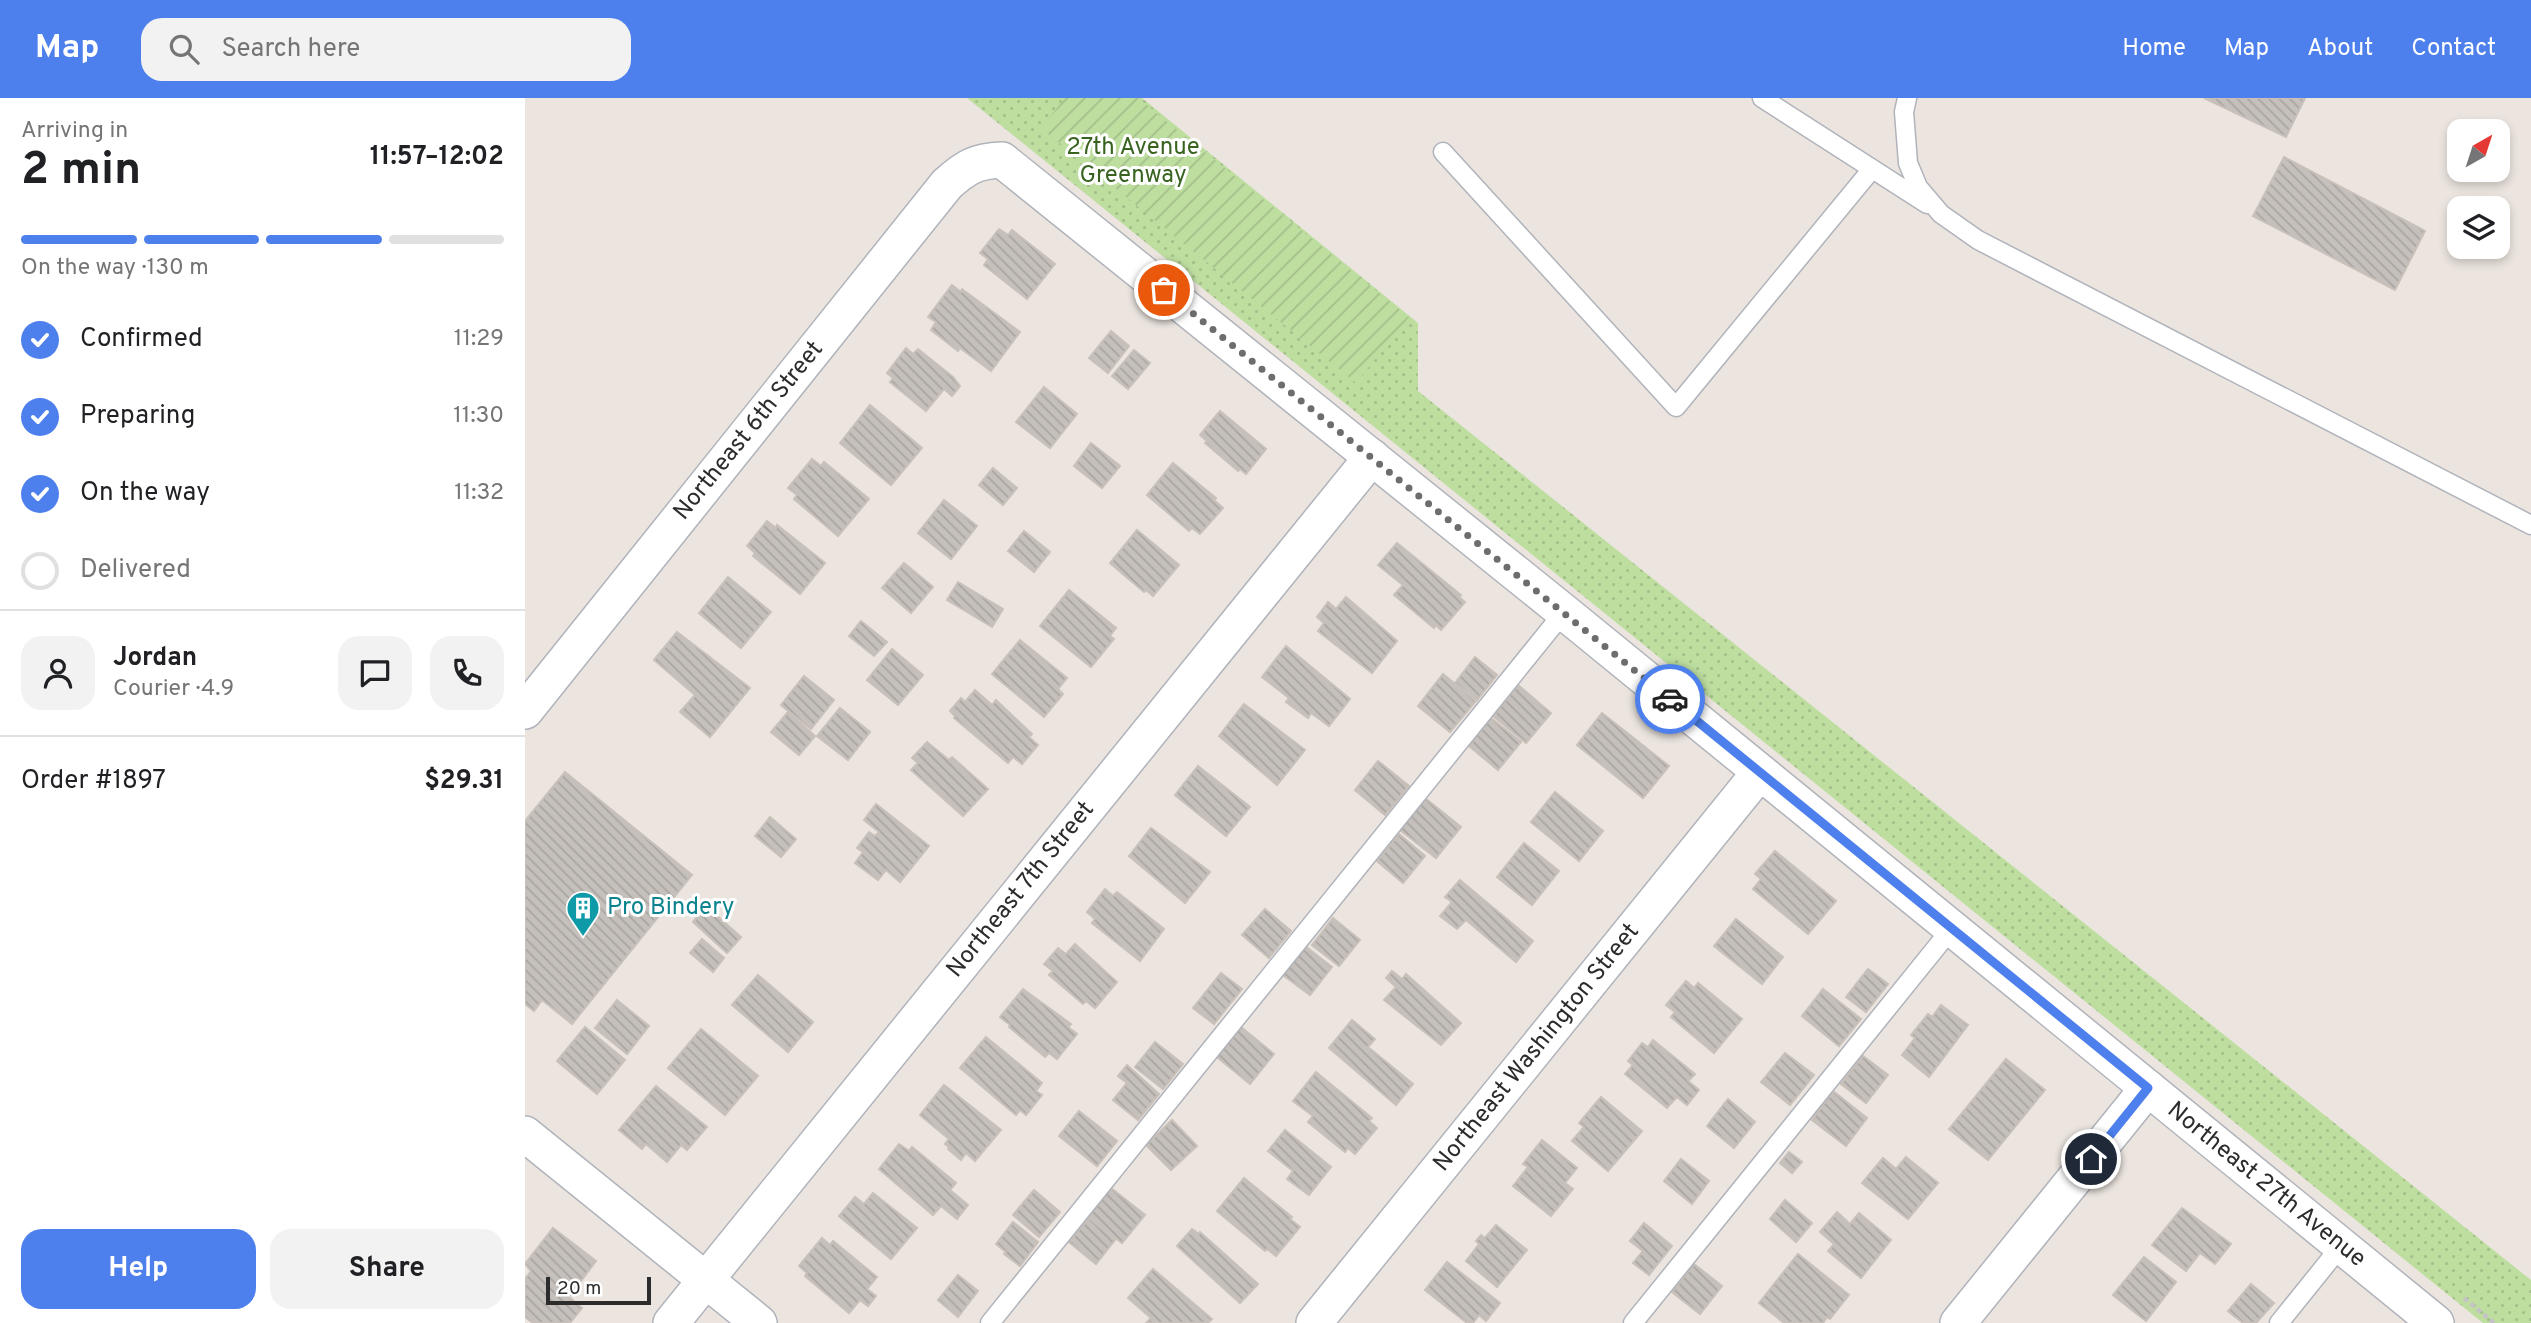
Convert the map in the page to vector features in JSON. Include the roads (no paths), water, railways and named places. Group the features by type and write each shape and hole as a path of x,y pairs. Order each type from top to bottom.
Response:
{"street":[{"name":"Northeast 27th Avenue","path":"982,161 1002,160 1019,172 2436,1323"},
{"name":"Northeast 6th Street","path":"525,711 947,184 963,170 982,161"},
{"name":"Northeast 7th Street","path":"671,1323 1372,457"},
{"name":"Northeast Washington Street","path":"1314,1323 1760,772"},
{"path":"1958,1323 2148,1088"},
{"path":"525,1134 759,1323"}],"lane":[{"path":"1762,98 1978,240 2531,525"},
{"path":"1907,98 1904,112 1907,163 1918,187 1941,214"},
{"path":"1443,152 1676,407 1872,169"},
{"path":"990,1323 1564,612"},
{"path":"1633,1323 1952,928"},
{"path":"2279,1323 2341,1246"}],"place":[{"name":"Pro Bindery","path":"583,938"}],"park label":[{"name":"27th Avenue Greenway","path":"1133,162"}]}
